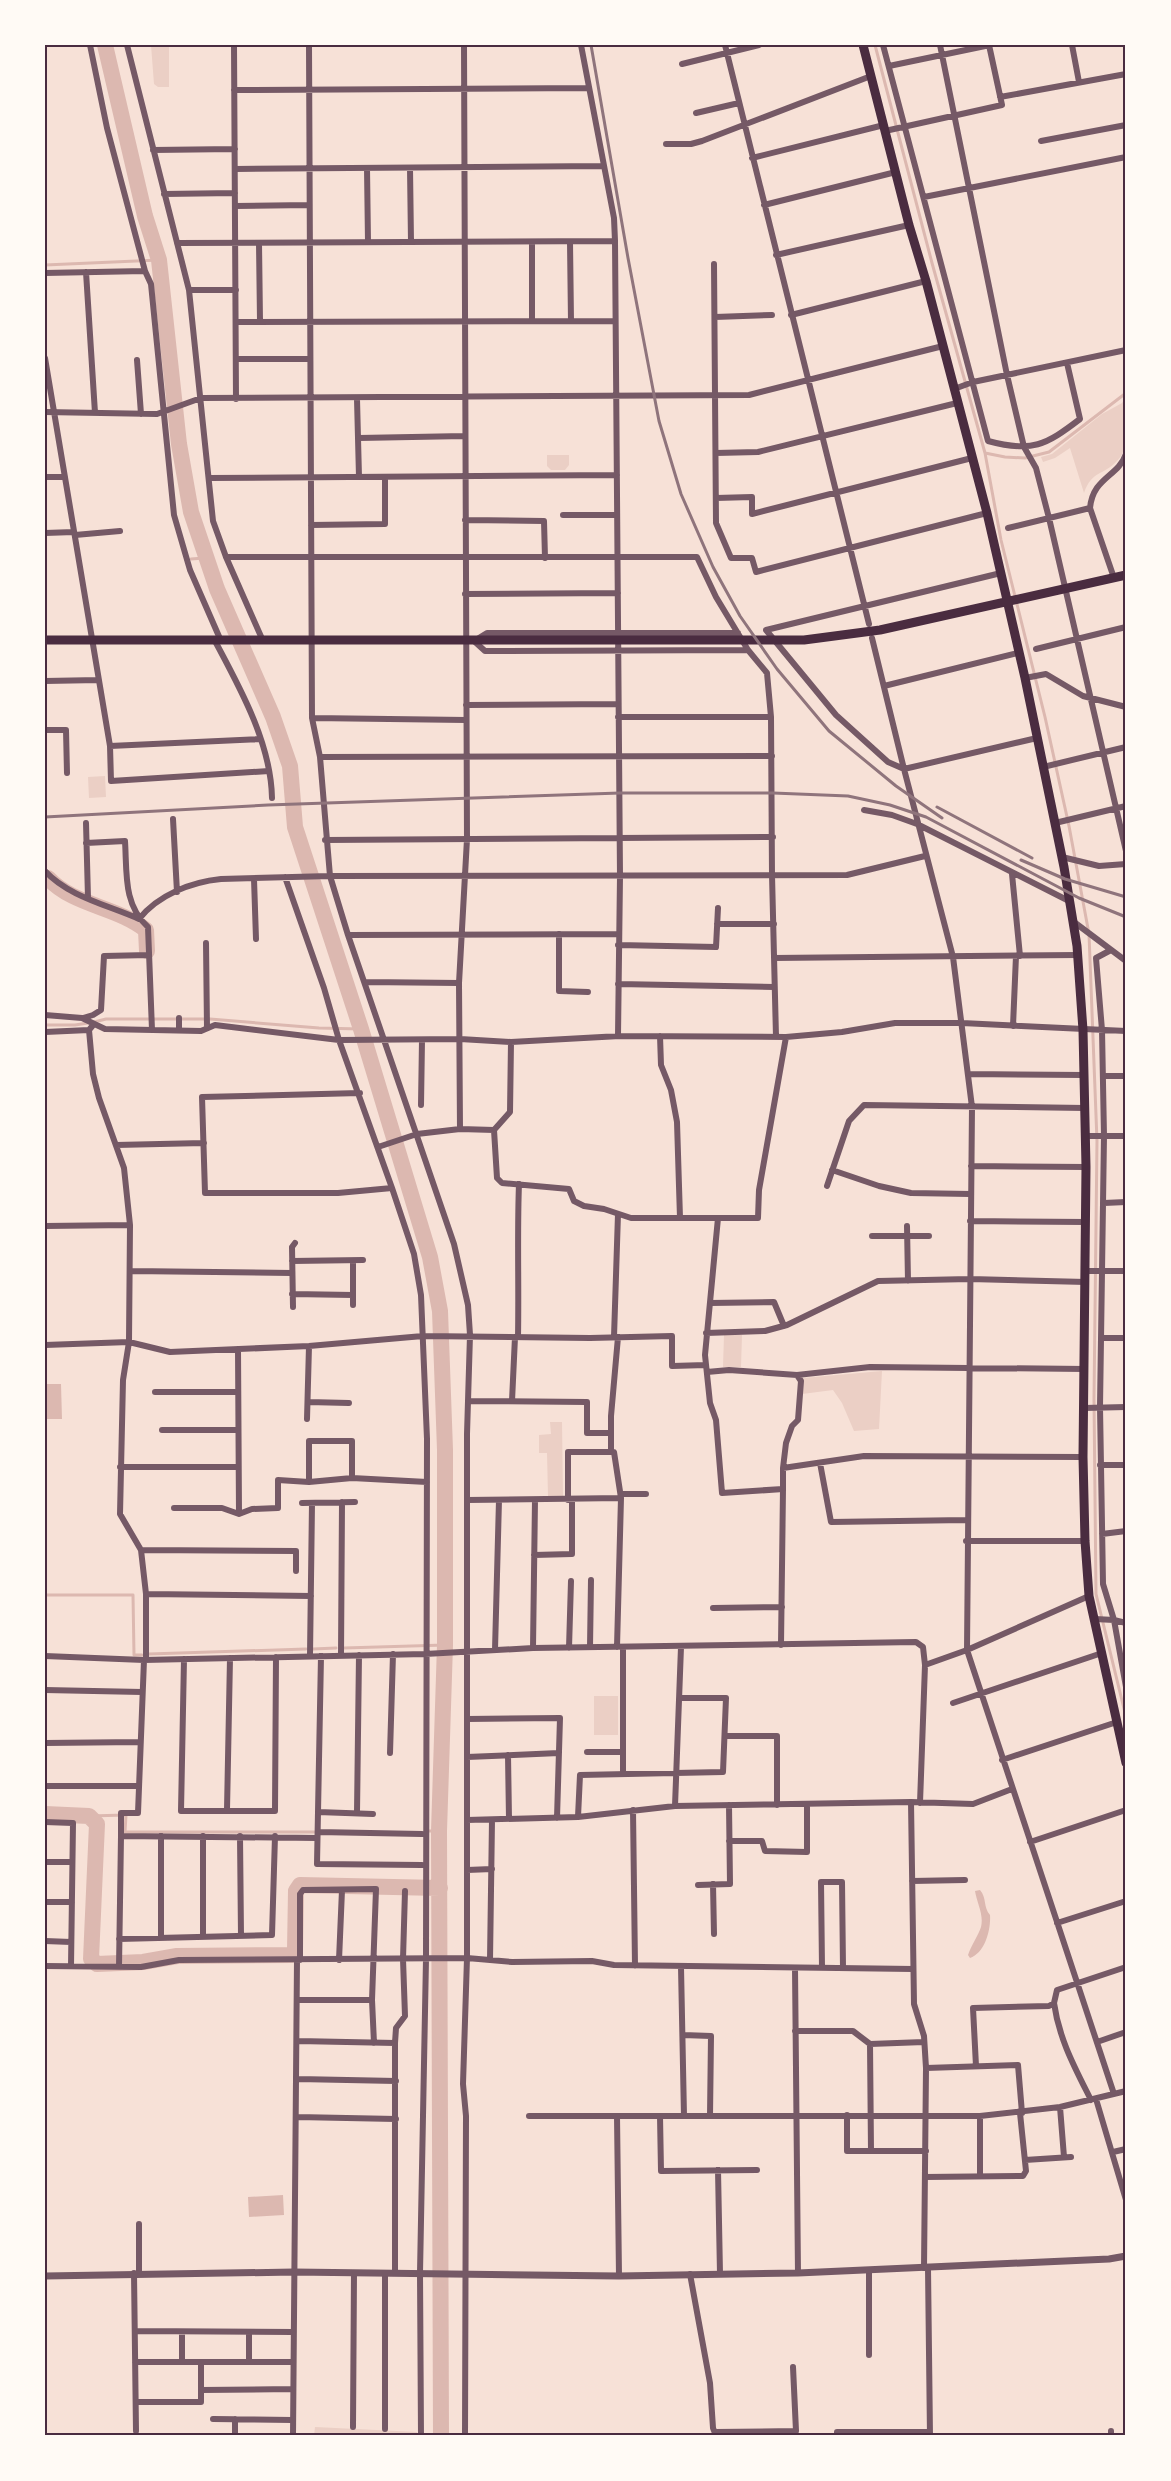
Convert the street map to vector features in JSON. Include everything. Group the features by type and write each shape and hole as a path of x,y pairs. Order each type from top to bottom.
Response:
{"main road":[{"path":"863,45 887,128 909,225 943,346 965,385 957,403 1001,573 1013,599 1018,653 1027,678 1062,857 1078,956 1085,1030 1085,1108 1089,1136 1086,1167 1089,1271 1086,1282 1087,1408 1083,1457 1085,1541 1089,1596 1126,1763"},
{"path":"45,640 790,641 845,636 1126,575"}],"street":[{"path":"90,45 107,128 144,269 151,284 174,515 178,532 190,570 218,641 260,739 272,778 272,798"},
{"path":"127,45 189,290 213,521 226,557 263,641"},
{"path":"234,45 236,399"},
{"path":"309,45 312,718 320,757 327,876 454,1244 468,1305 467,1870 463,2084 466,2116 465,2436"},
{"path":"459,1129 459,983 467,839 466,705 469,641 465,594 464,45"},
{"path":"581,45 614,218 615,241 620,839 618,1036"},
{"path":"725,45 869,624"},
{"path":"682,64 759,45"},
{"path":"883,45 902,127 924,197 965,385 988,441 1024,447 1051,441 1080,419 1067,363"},
{"path":"940,45 1007,375 1024,447 1036,468 1049,518 1126,851"},
{"path":"752,158 1002,105 989,45 889,66"},
{"path":"1072,45 1079,82"},
{"path":"1000,97 1126,74"},
{"path":"666,144 691,144 871,76"},
{"path":"234,90 588,88"},
{"path":"696,113 739,103"},
{"path":"1041,141 1126,125"},
{"path":"153,150 235,149"},
{"path":"924,197 1126,157"},
{"path":"235,169 604,166"},
{"path":"367,168 368,242"},
{"path":"410,168 411,242"},
{"path":"764,205 896,172"},
{"path":"164,194 235,193"},
{"path":"235,206 309,205"},
{"path":"776,255 909,225"},
{"path":"177,243 615,241"},
{"path":"532,242 532,320"},
{"path":"570,242 571,321"},
{"path":"260,243 260,321"},
{"path":"714,264 716,523 731,558 752,558 756,572 987,513"},
{"path":"45,273 144,269"},
{"path":"86,272 95,413"},
{"path":"791,315 926,280"},
{"path":"189,290 236,290"},
{"path":"715,317 772,315"},
{"path":"236,321 615,321"},
{"path":"1126,323 1126,329"},
{"path":"45,412 141,414 165,412 201,398 357,399 750,395 943,346"},
{"path":"965,385 1126,350"},
{"path":"45,358 110,746 111,781 269,771"},
{"path":"236,359 309,359"},
{"path":"137,360 141,414"},
{"path":"357,399 359,477"},
{"path":"716,453 758,452 957,403"},
{"path":"359,438 465,436"},
{"path":"1114,578 1090,508 1091,499 1099,484 1123,462 1126,454"},
{"path":"716,498 752,497 752,514 972,458"},
{"path":"208,478 616,475"},
{"path":"45,477 65,477"},
{"path":"311,525 385,524 385,477"},
{"path":"1008,528 1090,508"},
{"path":"563,516 617,515"},
{"path":"465,520 544,521 545,558"},
{"path":"45,533 120,531"},
{"path":"226,557 697,557 716,597 748,650 767,673 772,756 776,1037"},
{"path":"1001,573 766,630 836,716 888,762 904,769 1037,738"},
{"path":"465,594 618,593"},
{"path":"1036,649 1126,627"},
{"path":"469,641 487,633 738,633"},
{"path":"872,638 911,790 917,824 953,957 972,1107 966,1520 967,1650 1114,2094"},
{"path":"469,641 485,651 748,650"},
{"path":"884,686 1018,653"},
{"path":"1027,678 1046,674 1090,698 1126,707"},
{"path":"45,681 99,680"},
{"path":"466,705 618,704"},
{"path":"618,717 771,717"},
{"path":"312,718 466,720"},
{"path":"45,730 66,730 67,773"},
{"path":"110,746 260,739"},
{"path":"1043,767 1126,747"},
{"path":"320,757 772,756"},
{"path":"1055,823 1126,806"},
{"path":"864,810 892,815 917,824 1069,901"},
{"path":"173,819 177,892"},
{"path":"86,823 88,898"},
{"path":"325,840 773,837"},
{"path":"86,843 125,841 128,896 140,920"},
{"path":"140,920 149,907 204,881 327,876 847,875 926,856"},
{"path":"1062,857 1099,866 1126,864"},
{"path":"45,871 56,883 140,920 148,927 152,1024"},
{"path":"1012,873 1018,956 1013,1026"},
{"path":"285,877 297,906 336,1030 342,1040 380,1146 414,1254 422,1295 425,1336 427,1482 422,2436"},
{"path":"254,879 256,939"},
{"path":"618,945 716,947 718,908"},
{"path":"1072,920 1126,961"},
{"path":"717,924 774,924"},
{"path":"559,934 559,991 588,992"},
{"path":"348,935 618,934"},
{"path":"45,1015 89,1022 105,1029 152,1024 179,1024 201,1031 207,1023 206,943"},
{"path":"1111,950 1096,958 1103,1076 1104,1203 1099,1407 1100,1465 1103,1584 1114,1620 1126,1687"},
{"path":"119,1964 121,1813 138,1813 146,1594 141,1550 120,1514 123,1380 129,1342 130,1225 124,1168 99,1098 93,1074 89,1022 93,1015 101,1010 104,956 149,955"},
{"path":"774,958 1078,956"},
{"path":"365,982 459,983"},
{"path":"618,984 774,987"},
{"path":"207,1023 342,1040 511,1042 618,1036 786,1037 842,1032 896,1023 962,1023 1126,1031"},
{"path":"45,1032 89,1030"},
{"path":"660,1036 661,1065 671,1090 677,1122 680,1218"},
{"path":"511,1042 510,1112 494,1130 497,1178 502,1183 569,1189 574,1201 584,1206 631,1218 758,1218 759,1190 786,1037"},
{"path":"421,1105 422,1040"},
{"path":"968,1074 1084,1076"},
{"path":"1103,1076 1126,1076"},
{"path":"360,1093 202,1097 205,1193 338,1193 392,1188"},
{"path":"827,1186 849,1121 864,1105 1085,1108"},
{"path":"380,1146 415,1134 459,1129 494,1130"},
{"path":"1089,1136 1126,1136"},
{"path":"116,1145 204,1143"},
{"path":"971,1166 1086,1167"},
{"path":"832,1170 879,1186 912,1194 970,1194"},
{"path":"512,1401 520,1265 517,1244 519,1184"},
{"path":"1104,1203 1126,1202"},
{"path":"611,1452 618,1214"},
{"path":"718,1218 706,1334 710,1403 716,1420 722,1493 783,1489"},
{"path":"970,1221 1086,1222"},
{"path":"45,1226 130,1225"},
{"path":"907,1226 908,1281"},
{"path":"872,1236 929,1236"},
{"path":"293,1307 291,1261 292,1247 295,1243"},
{"path":"353,1260 353,1305"},
{"path":"291,1261 363,1260"},
{"path":"131,1270 292,1273"},
{"path":"1089,1271 1126,1271"},
{"path":"706,1334 765,1331 784,1326 879,1281 1086,1282"},
{"path":"292,1294 353,1295"},
{"path":"710,1303 774,1302 784,1326"},
{"path":"45,1345 129,1342 170,1352 309,1346 425,1336 672,1336 672,1366 797,1375 870,1367 1085,1369"},
{"path":"1102,1338 1126,1338"},
{"path":"307,1419 309,1346"},
{"path":"238,1349 239,1514"},
{"path":"781,1645 783,1468 786,1443 792,1426 798,1420 801,1381 797,1375"},
{"path":"155,1392 238,1392"},
{"path":"468,1401 587,1402 587,1433 611,1433"},
{"path":"308,1402 349,1403"},
{"path":"1087,1408 1126,1407"},
{"path":"162,1430 238,1430"},
{"path":"309,1482 309,1441 352,1441 352,1478"},
{"path":"534,1555 572,1554 568,1452 614,1452 621,1496 620,1647 623,1774"},
{"path":"783,1468 864,1456 1083,1457"},
{"path":"820,1462 831,1522 966,1520"},
{"path":"1100,1465 1126,1465"},
{"path":"120,1467 238,1467"},
{"path":"174,1508 222,1508 239,1514 252,1509 278,1508 278,1480 309,1482 352,1478 427,1482"},
{"path":"467,1500 570,1500 646,1494"},
{"path":"495,1650 499,1500"},
{"path":"533,1648 535,1500"},
{"path":"341,1656 342,1502"},
{"path":"302,1503 356,1502"},
{"path":"310,1656 312,1503"},
{"path":"1102,1534 1126,1531"},
{"path":"966,1541 1085,1541"},
{"path":"141,1550 296,1551 296,1571"},
{"path":"590,1647 591,1580"},
{"path":"569,1648 571,1581"},
{"path":"146,1594 311,1596"},
{"path":"925,1665 967,1650 1089,1596"},
{"path":"713,1608 782,1607"},
{"path":"1095,1619 1126,1623"},
{"path":"45,1656 145,1660 341,1656 533,1648 916,1642 923,1647 925,1665 920,1803"},
{"path":"675,1806 681,1647"},
{"path":"953,1703 1102,1653"},
{"path":"390,1753 393,1654"},
{"path":"357,1813 359,1655"},
{"path":"321,1656 317,1864 422,1865"},
{"path":"184,1659 181,1811 275,1811 276,1657"},
{"path":"227,1810 230,1658"},
{"path":"45,1690 142,1692"},
{"path":"578,1817 580,1775 723,1772 726,1698 679,1698"},
{"path":"467,1719 560,1718 557,1818"},
{"path":"1002,1760 1117,1722"},
{"path":"725,1737 777,1736 777,1805"},
{"path":"45,1743 140,1742"},
{"path":"587,1752 623,1752"},
{"path":"467,1757 559,1753"},
{"path":"508,1755 509,1819"},
{"path":"45,1786 139,1786"},
{"path":"467,1820 578,1817 675,1806 911,1802 972,1804 1012,1789"},
{"path":"837,2436 837,2432 930,2434 925,2177 926,2068 924,2042 914,2004 911,1802"},
{"path":"729,1841 762,1841 765,1851 807,1852 807,1804"},
{"path":"698,1885 730,1884 729,1805"},
{"path":"633,1810 635,1966"},
{"path":"1030,1842 1126,1810"},
{"path":"318,1812 373,1814"},
{"path":"490,1960 492,1820"},
{"path":"45,1822 73,1822 71,1966"},
{"path":"121,1836 422,1834"},
{"path":"161,1836 161,1938"},
{"path":"203,1836 203,1937"},
{"path":"240,1836 241,1936"},
{"path":"119,1939 272,1935 275,1836"},
{"path":"45,1862 72,1862"},
{"path":"467,1870 492,1869"},
{"path":"912,1881 965,1880"},
{"path":"822,1968 822,1882 842,1882 843,1968"},
{"path":"713,1884 714,1934"},
{"path":"293,2436 298,2000 300,1894 303,1890 376,1889 372,2000 374,2043"},
{"path":"339,1960 342,1890"},
{"path":"395,2273 395,2043 396,2028 405,2016 403,1959 405,1891"},
{"path":"1057,1923 1126,1901"},
{"path":"45,1902 72,1902"},
{"path":"45,1941 71,1942"},
{"path":"45,1966 119,1964 141,1967 178,1960 465,1958 592,1961 635,1966 913,1969"},
{"path":"681,1967 684,2116"},
{"path":"1126,1967 1057,1990 1054,2003 1058,2028 1094,2100 1113,2152 1126,2200"},
{"path":"795,1968 798,2273"},
{"path":"298,2000 372,2000"},
{"path":"976,2066 973,2008 1042,2008 1054,2003"},
{"path":"795,2031 853,2031 870,2044 924,2042"},
{"path":"1097,2042 1126,2032"},
{"path":"683,2035 711,2036 710,2116"},
{"path":"298,2042 395,2043"},
{"path":"870,2044 871,2151"},
{"path":"925,2177 1023,2176 1026,2171 1018,2065 926,2068"},
{"path":"298,2079 396,2081"},
{"path":"529,2116 980,2116 1060,2107 1126,2091"},
{"path":"1025,2160 1068,2157 1060,2107"},
{"path":"847,2115 847,2151 926,2151"},
{"path":"617,2116 619,2276"},
{"path":"660,2116 661,2171 757,2170"},
{"path":"980,2116 980,2176"},
{"path":"297,2117 396,2119"},
{"path":"1113,2152 1126,2148"},
{"path":"718,2170 720,2274"},
{"path":"136,2431 135,2331 139,2224"},
{"path":"45,2276 294,2272 619,2276 798,2273 1109,2259 1126,2256"},
{"path":"869,2270 869,2355"},
{"path":"353,2427 354,2273"},
{"path":"384,2273 385,2429"},
{"path":"690,2274 710,2383 716,2434 789,2434 796,2431 793,2367"},
{"path":"135,2331 293,2332"},
{"path":"182,2332 182,2362"},
{"path":"249,2332 249,2362"},
{"path":"135,2362 293,2362"},
{"path":"136,2402 201,2402 201,2362"},
{"path":"201,2390 293,2389"},
{"path":"213,2419 292,2420"},
{"path":"235,2419 236,2436"}],"shaded area":[{"path":"151,45 169,45 169,87 158,87 154,84"},
{"path":"1126,396 1127,430 1122,455 1112,466 1091,480 1084,493 1070,448 1055,458 1043,462 1041,457 1052,454 1102,414 1122,403"},
{"path":"547,455 569,455 569,465 565,470 551,470 547,466"},
{"path":"105,776 106,797 89,798 88,777"},
{"path":"724,1335 742,1335 741,1367 723,1367"},
{"path":"882,1371 879,1429 854,1431 842,1403 833,1390 802,1394 803,1378"},
{"path":"45,1384 61,1384 62,1419 45,1419"},
{"path":"550,1422 562,1422 563,1496 548,1496 547,1453 539,1453 539,1435 551,1434"},
{"path":"594,1696 618,1696 618,1735 594,1735"},
{"path":"980,1890 990,1915 989,1927 980,1951 970,1958 968,1955 982,1922 975,1891"},
{"path":"283,2195 284,2215 249,2217 248,2197"},
{"path":"315,2427 417,2432 417,2436 314,2436"}],"waterway":[{"path":"105,45 145,216 159,260 179,444 191,512 217,589 273,717 290,766 295,827 361,1029 430,1257 440,1311 445,1450 445,1645 439,1831 441,2436"},
{"path":"875,45 985,453 1001,540 1045,717 1069,826 1089,934 1097,1141 1094,1399 1096,1594 1126,1717"},
{"path":"45,265 159,260"},
{"path":"985,453 1025,458 1049,452 1126,393"},
{"path":"191,559 204,558"},
{"path":"48,878 70,895 122,916 146,930 147,951"},
{"path":"94,1022 106,1019 210,1019 361,1029"},
{"path":"45,1025 88,1023"},
{"path":"45,1595 133,1595 134,1655 142,1655"},
{"path":"344,1648 445,1645"},
{"path":"313,1649 336,1648"},
{"path":"149,1654 306,1649"},
{"path":"45,1814 89,1816 97,1824 91,1959 97,1964 143,1962 177,1956 292,1955 295,1950 296,1891 300,1885 440,1888"},
{"path":"89,1816 126,1815 125,1832 318,1832"},
{"path":"428,1831 439,1831"}],"railway":[{"path":"591,45 659,421 681,494 713,567 740,616 777,669 829,731 896,786 942,818"},
{"path":"45,817 268,805 620,793 773,793 848,796 890,805 926,817 1079,898 1126,917"},
{"path":"937,807 1032,858"},
{"path":"1021,860 1065,879 1126,897"}]}
